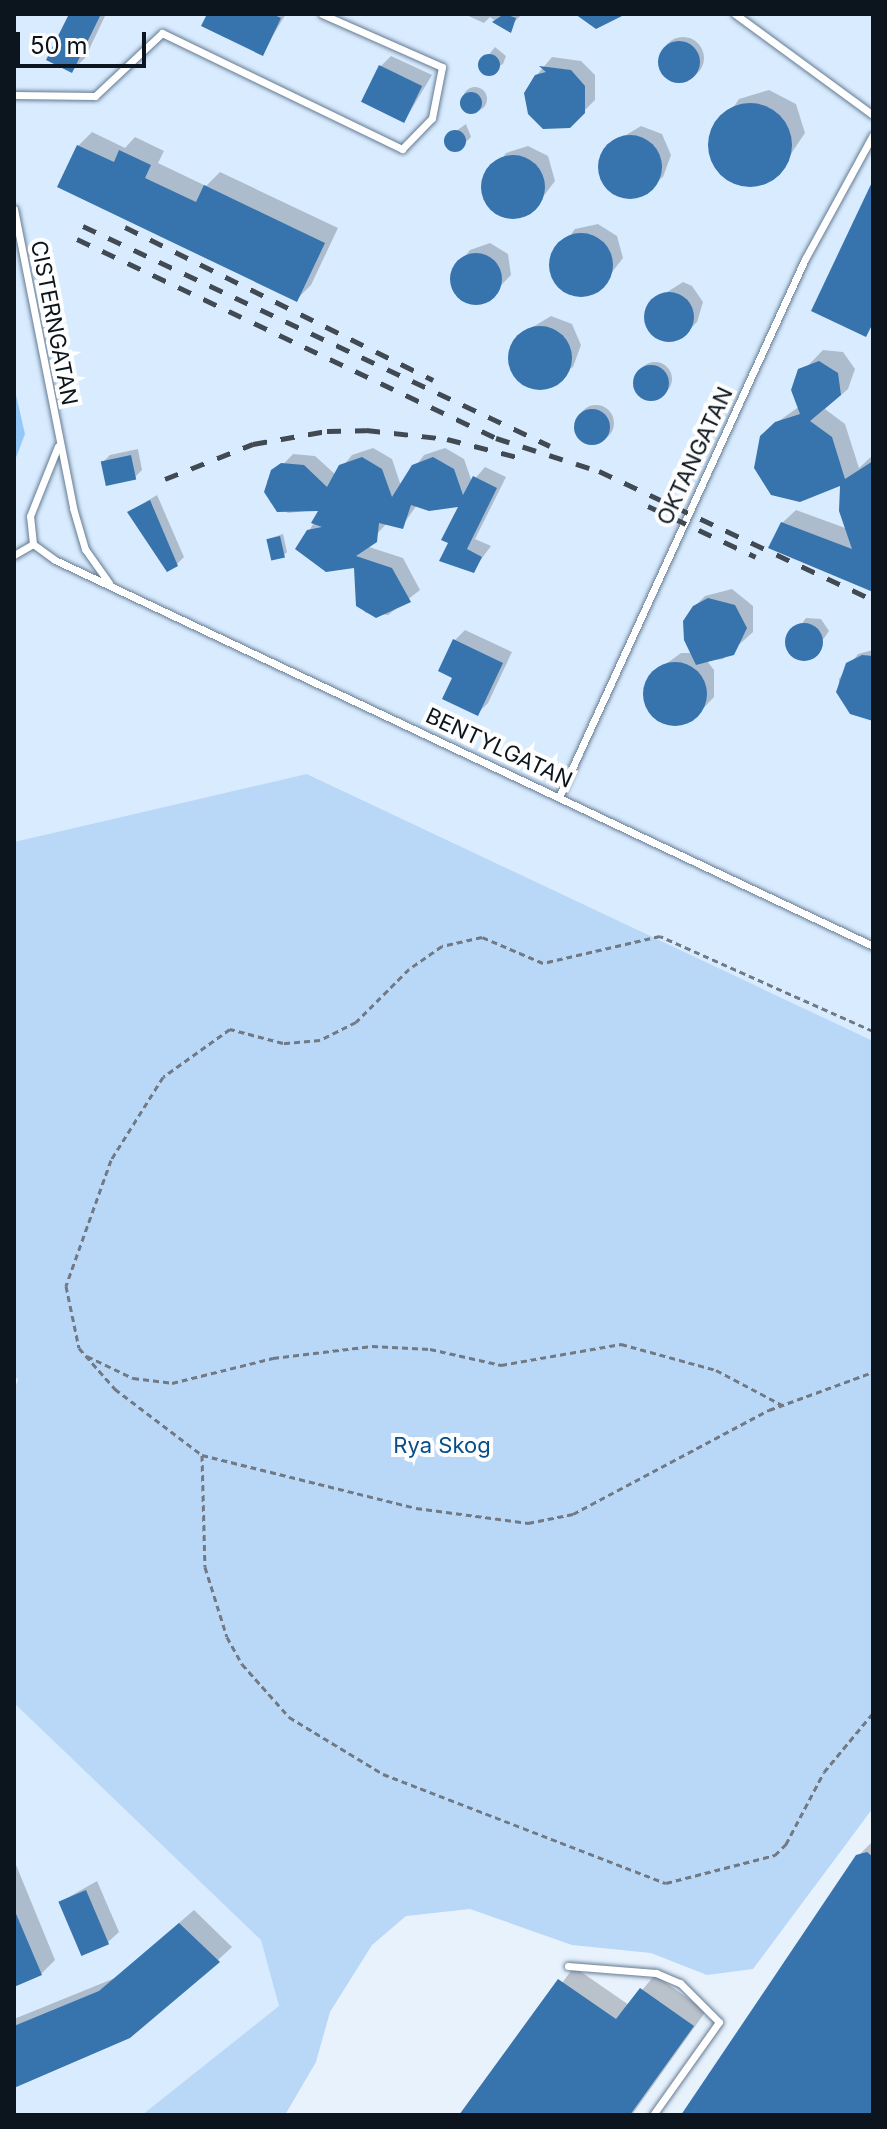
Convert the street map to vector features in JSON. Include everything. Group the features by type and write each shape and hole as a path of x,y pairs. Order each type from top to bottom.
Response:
{"lane":[{"path":"14,95 95,96 162,33 402,149 432,118 442,67 322,14"},
{"path":"735,14 873,115"},
{"name":"OKTANGATAN","path":"559,797 805,259 873,135"},
{"name":"CISTERNGATAN","path":"14,209 58,444 85,549 110,584"},
{"path":"14,555 33,544 30,516 58,444"},
{"name":"BENTYLGATAN","path":"33,544 110,584 873,946"},
{"path":"568,1966 656,1973 680,1983 719,2022 653,2115"}],"path":[{"path":"873,1031 660,936 543,963 482,937 442,946 409,969 356,1022 320,1040 283,1043 230,1029 163,1077 111,1160 66,1286 84,1355 115,1389 202,1455 416,1508 528,1523 573,1514 782,1405 873,1372"},
{"path":"84,1355 133,1378 172,1383 273,1358 372,1346 430,1349 501,1365 621,1344 716,1370 782,1405"},
{"path":"202,1455 205,1567 227,1637 242,1664 289,1717 319,1738 383,1774 666,1883 775,1855 824,1772 873,1713"}],"shaded area":[{"path":"14,14 873,14 873,1041 308,774 14,842 14,463 25,434 14,386"},
{"path":"14,386 25,434 14,463"},
{"path":"14,1703 262,1940 279,2007 142,2115 14,2115"}],"green space":[{"name":"Rya Skog","path":"307,774 873,1041 873,1808 753,1969 707,1975 651,1953 572,1945 470,1909 406,1916 372,1945 330,2012 316,2062 285,2115 142,2115 279,2006 261,1940 14,1703 14,1391 18,1379 14,1377 14,842"}],"building":[{"path":"69,14 101,14 72,73 46,60"},
{"path":"207,14 272,14 281,18 263,56 201,26"},
{"path":"504,14 516,18 511,33 492,22"},
{"path":"575,14 626,14 596,29"},
{"path":"679,41 694,47 700,62 694,77 679,83 664,77 658,62 664,47"},
{"path":"489,54 497,57 500,65 497,73 489,76 481,73 478,65 481,57"},
{"path":"379,65 422,86 404,123 361,102"},
{"path":"539,66 571,70 585,86 585,113 570,128 543,129 528,114 524,93 535,75 546,72"},
{"path":"471,92 479,95 482,103 479,111 471,114 463,111 460,103 463,95"},
{"path":"750,103 766,106 780,115 789,129 792,145 789,161 780,175 766,184 750,187 734,184 720,175 711,161 708,145 711,129 720,115 734,106"},
{"path":"455,130 463,133 466,141 463,149 455,152 447,149 444,141 447,133"},
{"path":"630,135 642,137 653,144 660,155 660,179 653,190 642,197 630,199 618,197 607,190 600,179 598,167 600,155 607,144 618,137"},
{"path":"77,145 114,162 119,150 151,165 145,178 196,202 204,185 325,243 297,302 57,187"},
{"path":"513,155 525,157 536,164 543,175 543,199 536,210 525,217 513,219 501,217 490,210 483,199 481,187 483,175 490,164 501,157"},
{"path":"873,180 873,323 866,337 811,311"},
{"path":"581,233 593,235 604,242 611,253 611,277 604,288 593,295 581,297 569,295 558,288 551,277 549,265 551,253 558,242 569,235"},
{"path":"476,253 494,261 502,279 494,297 476,305 458,297 450,279 458,261"},
{"path":"669,292 686,300 694,317 686,334 669,342 652,334 644,317 652,300"},
{"path":"540,326 552,328 563,335 570,346 570,370 563,381 552,388 540,390 528,388 517,381 510,370 508,358 510,346 517,335 528,328"},
{"path":"819,361 838,373 841,395 810,421 832,437 845,479 873,461 873,592 768,548 781,522 852,549 839,511 840,486 800,502 771,495 754,468 760,436 775,422 800,414 791,390 798,369"},
{"path":"651,365 664,370 669,383 664,396 651,401 638,396 633,383 638,370"},
{"path":"592,409 605,414 610,427 605,440 592,445 579,440 574,427 579,414"},
{"path":"131,455 136,479 106,486 101,461"},
{"path":"362,457 382,469 392,497 412,465 433,457 454,469 463,495 473,476 497,488 467,549 482,557 474,573 439,561 448,543 441,540 458,507 429,511 411,505 403,529 379,523 377,542 356,556 392,568 411,602 376,618 356,606 354,568 326,572 295,549 307,530 322,527 311,523 318,511 277,512 264,492 271,470 281,463 304,465 327,487 339,465"},
{"path":"150,500 178,566 167,572 127,512"},
{"path":"280,536 285,557 271,561 266,539"},
{"path":"708,598 735,605 747,628 734,655 696,665 684,640 683,621 693,606"},
{"path":"804,623 818,628 823,642 818,656 804,661 790,656 785,642 790,628"},
{"path":"453,639 503,663 478,716 442,699 452,678 438,671"},
{"path":"862,655 873,656 873,721 850,714 836,692 846,663"},
{"path":"675,662 693,668 701,676 707,694 701,712 693,720 675,726 657,720 649,712 643,694 649,676 657,668"},
{"path":"867,1852 873,1857 873,2115 681,2115 856,1855"},
{"path":"86,1890 109,1944 81,1956 58,1902"},
{"path":"14,1909 42,1975 14,1987"},
{"path":"179,1923 220,1962 130,2038 14,2088 14,2026 99,1991"},
{"path":"558,1979 616,2019 640,1988 694,2026 630,2115 459,2115"}],"railway":[{"path":"83,226 550,446"},
{"path":"125,227 433,380"},
{"path":"77,239 496,438 599,471 873,600"},
{"path":"165,479 253,444 327,431 366,430 447,439 525,459"},
{"path":"648,506 756,557"}]}
